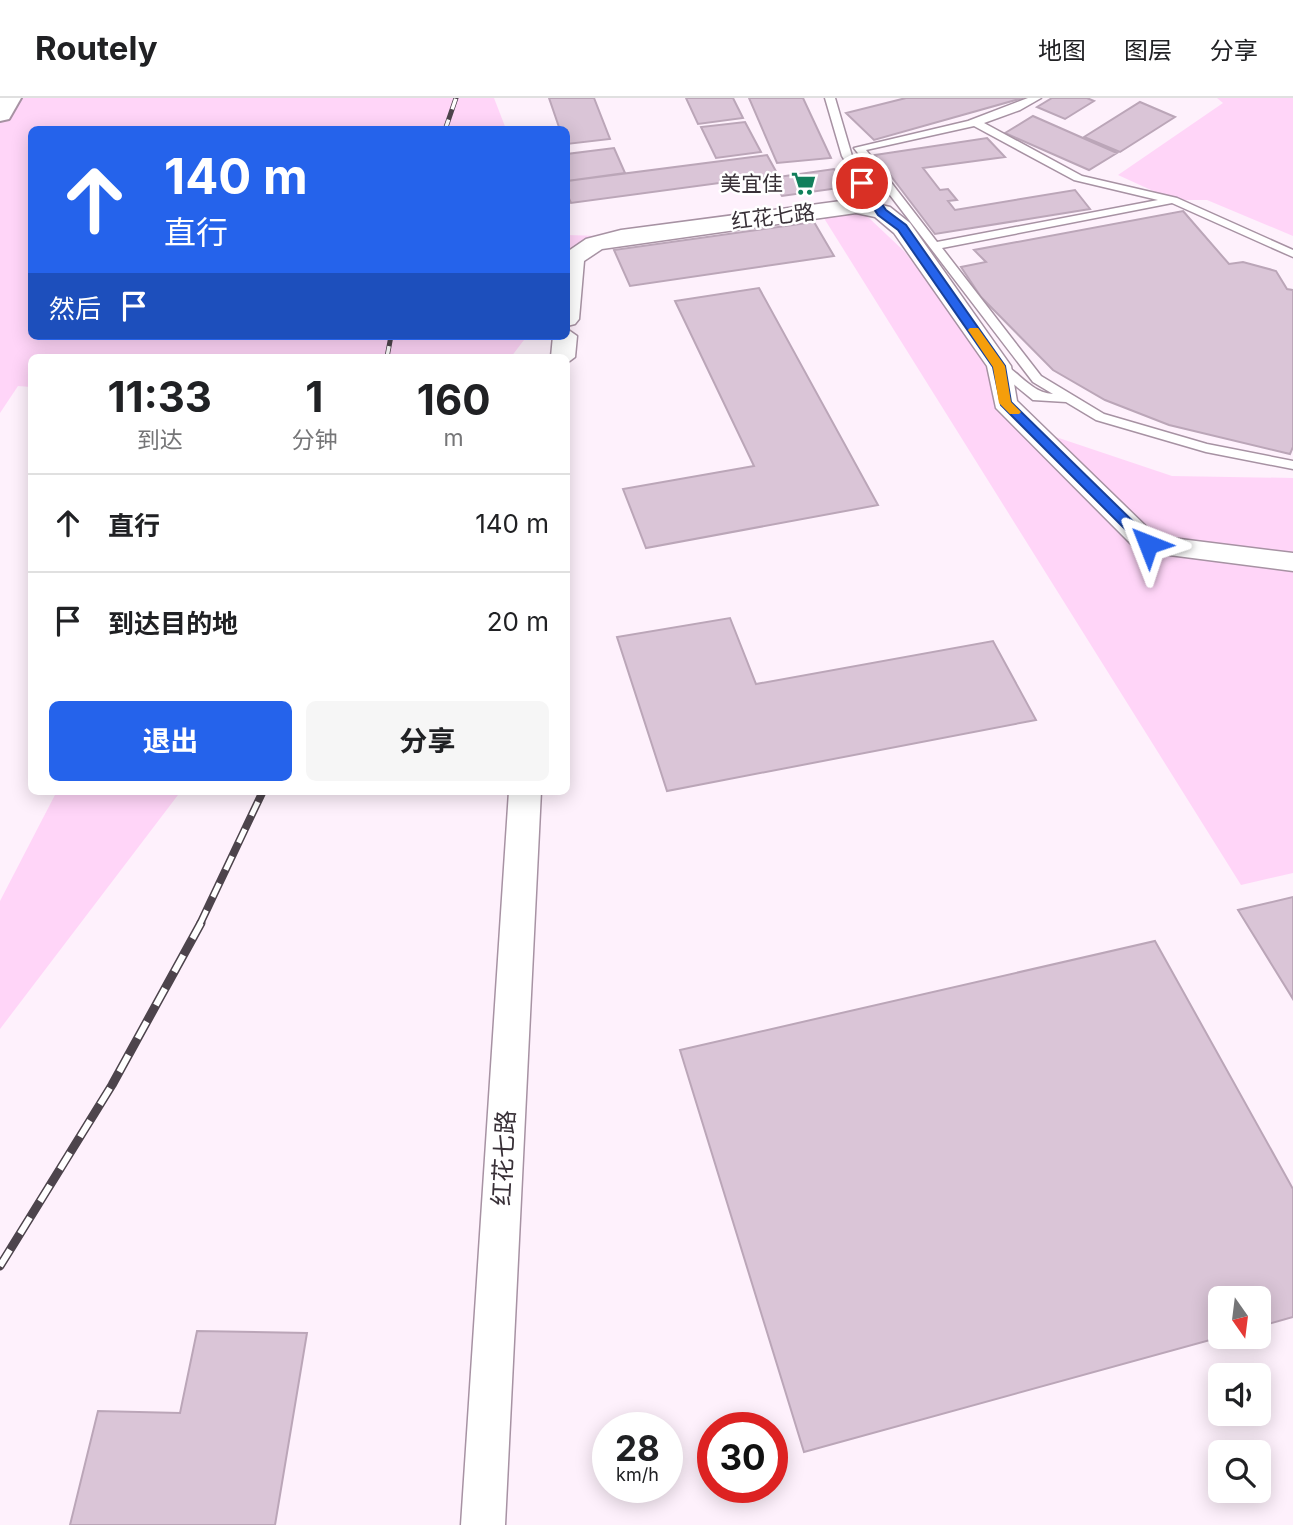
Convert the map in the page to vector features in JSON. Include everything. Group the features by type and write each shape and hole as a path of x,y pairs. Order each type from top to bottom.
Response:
{"highway":[{"path":"0,114 9,98"}],"street":[{"name":"红花七路","path":"570,288 573,258 594,244 621,237 856,206 882,212"},
{"path":"882,212 902,228 999,366 1005,403 1148,544 1293,562"},
{"name":"红花七路","path":"483,1525 525,795"}],"lane":[{"path":"830,98 847,156 882,212"},
{"path":"1036,98 1023,106 973,121 859,148 1037,379 1100,417 1206,449 1293,466"},
{"path":"973,121 1078,178 1173,200 1242,228 1293,254"},
{"path":"933,246 1173,200"},
{"path":"999,366 1037,397 1070,399"}],"shaded area":[{"path":"0,98 494,98 505,126 28,126 28,340 524,340 513,354 28,354 28,387 18,386 0,413"},
{"path":"1217,98 1293,98 1293,236 1207,200 1173,200 1118,175 1223,103"},
{"path":"851,201 905,252 1038,431 1172,476 1293,478 1293,873 1241,885 822,215 570,255 570,235 602,236"},
{"path":"55,795 178,795 0,1029 0,901"}],"building":[{"path":"549,98 594,98 610,139 570,144 570,126 559,126"},
{"path":"686,98 733,98 743,118 698,124"},
{"path":"749,98 803,98 831,158 777,163"},
{"path":"906,98 1023,98 874,140 846,113"},
{"path":"1052,98 1087,98 1094,101 1065,119 1037,107"},
{"path":"1140,102 1175,117 1120,152 1084,137"},
{"path":"1033,116 1117,153 1089,170 1005,133"},
{"path":"745,122 761,152 716,158 701,127"},
{"path":"987,138 1005,157 923,168 940,190 948,189 957,200 948,201 955,210 1075,190 1090,209 935,234 875,155"},
{"path":"614,148 625,173 570,181 570,154"},
{"path":"767,155 778,175 571,203 570,181"},
{"path":"834,169 846,187 782,196 771,178"},
{"path":"1183,211 1229,264 1243,262 1276,271 1287,289 1293,290 1293,447 1290,454 1169,425 1105,400 1053,370 981,297 961,267 986,262 974,250"},
{"path":"814,222 834,256 630,286 614,250"},
{"path":"759,288 878,505 646,548 623,489 754,466 675,301"},
{"path":"730,618 756,684 993,641 1036,720 667,791 617,637"},
{"path":"1293,897 1293,999 1238,910"},
{"path":"1155,941 1293,1189 1293,1317 1271,1323 1271,1286 1208,1286 1208,1341 804,1452 680,1050"},
{"path":"197,1331 307,1333 275,1525 70,1525 98,1411 180,1413"}],"railway":[{"path":"446,126 456,98"},
{"path":"388,354 390,340"},
{"path":"200,924 261,795"},
{"path":"0,1266 112,1085 201,923"}],"slow traffic":[{"path":"974,330 999,366 1005,403 1014,412"}],"place":[{"name":"美宜佳","path":"803,184"}],"route":[{"path":"862,183 882,212 902,228 999,366 1005,403 1148,544"}]}
